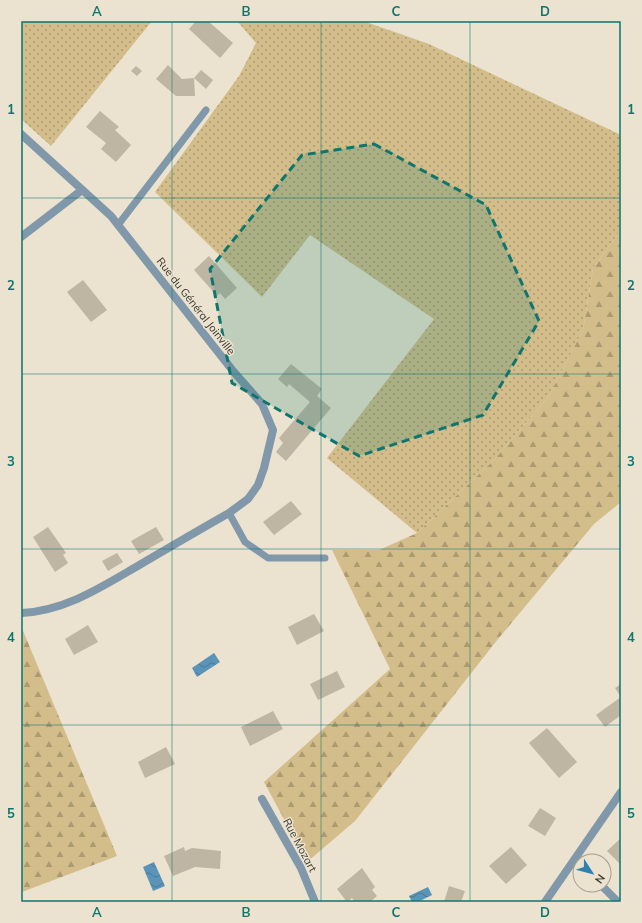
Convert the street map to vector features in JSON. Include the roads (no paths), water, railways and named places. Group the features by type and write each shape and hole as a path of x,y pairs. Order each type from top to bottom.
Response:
{"street":[{"name":"Rue du Général Joinville","path":"21,134 111,216 262,404 269,417 273,430 271,444 258,485 248,499 228,513 99,588 68,604 36,612 21,613"},
{"path":"21,237 82,190"},
{"path":"583,853 621,792"},
{"name":"Rue Mozart","path":"262,799 301,868 315,902"},
{"path":"545,902 572,868"},
{"path":"609,893 618,902"}],"lane":[{"path":"118,225 206,110"},
{"path":"228,513 245,542 268,558 324,558"}],"water":[{"path":"214,653 220,662 197,677 192,668"},
{"path":"154,862 165,886 153,891 143,867"},
{"path":"428,887 432,895 418,902 412,902 409,896"}]}
